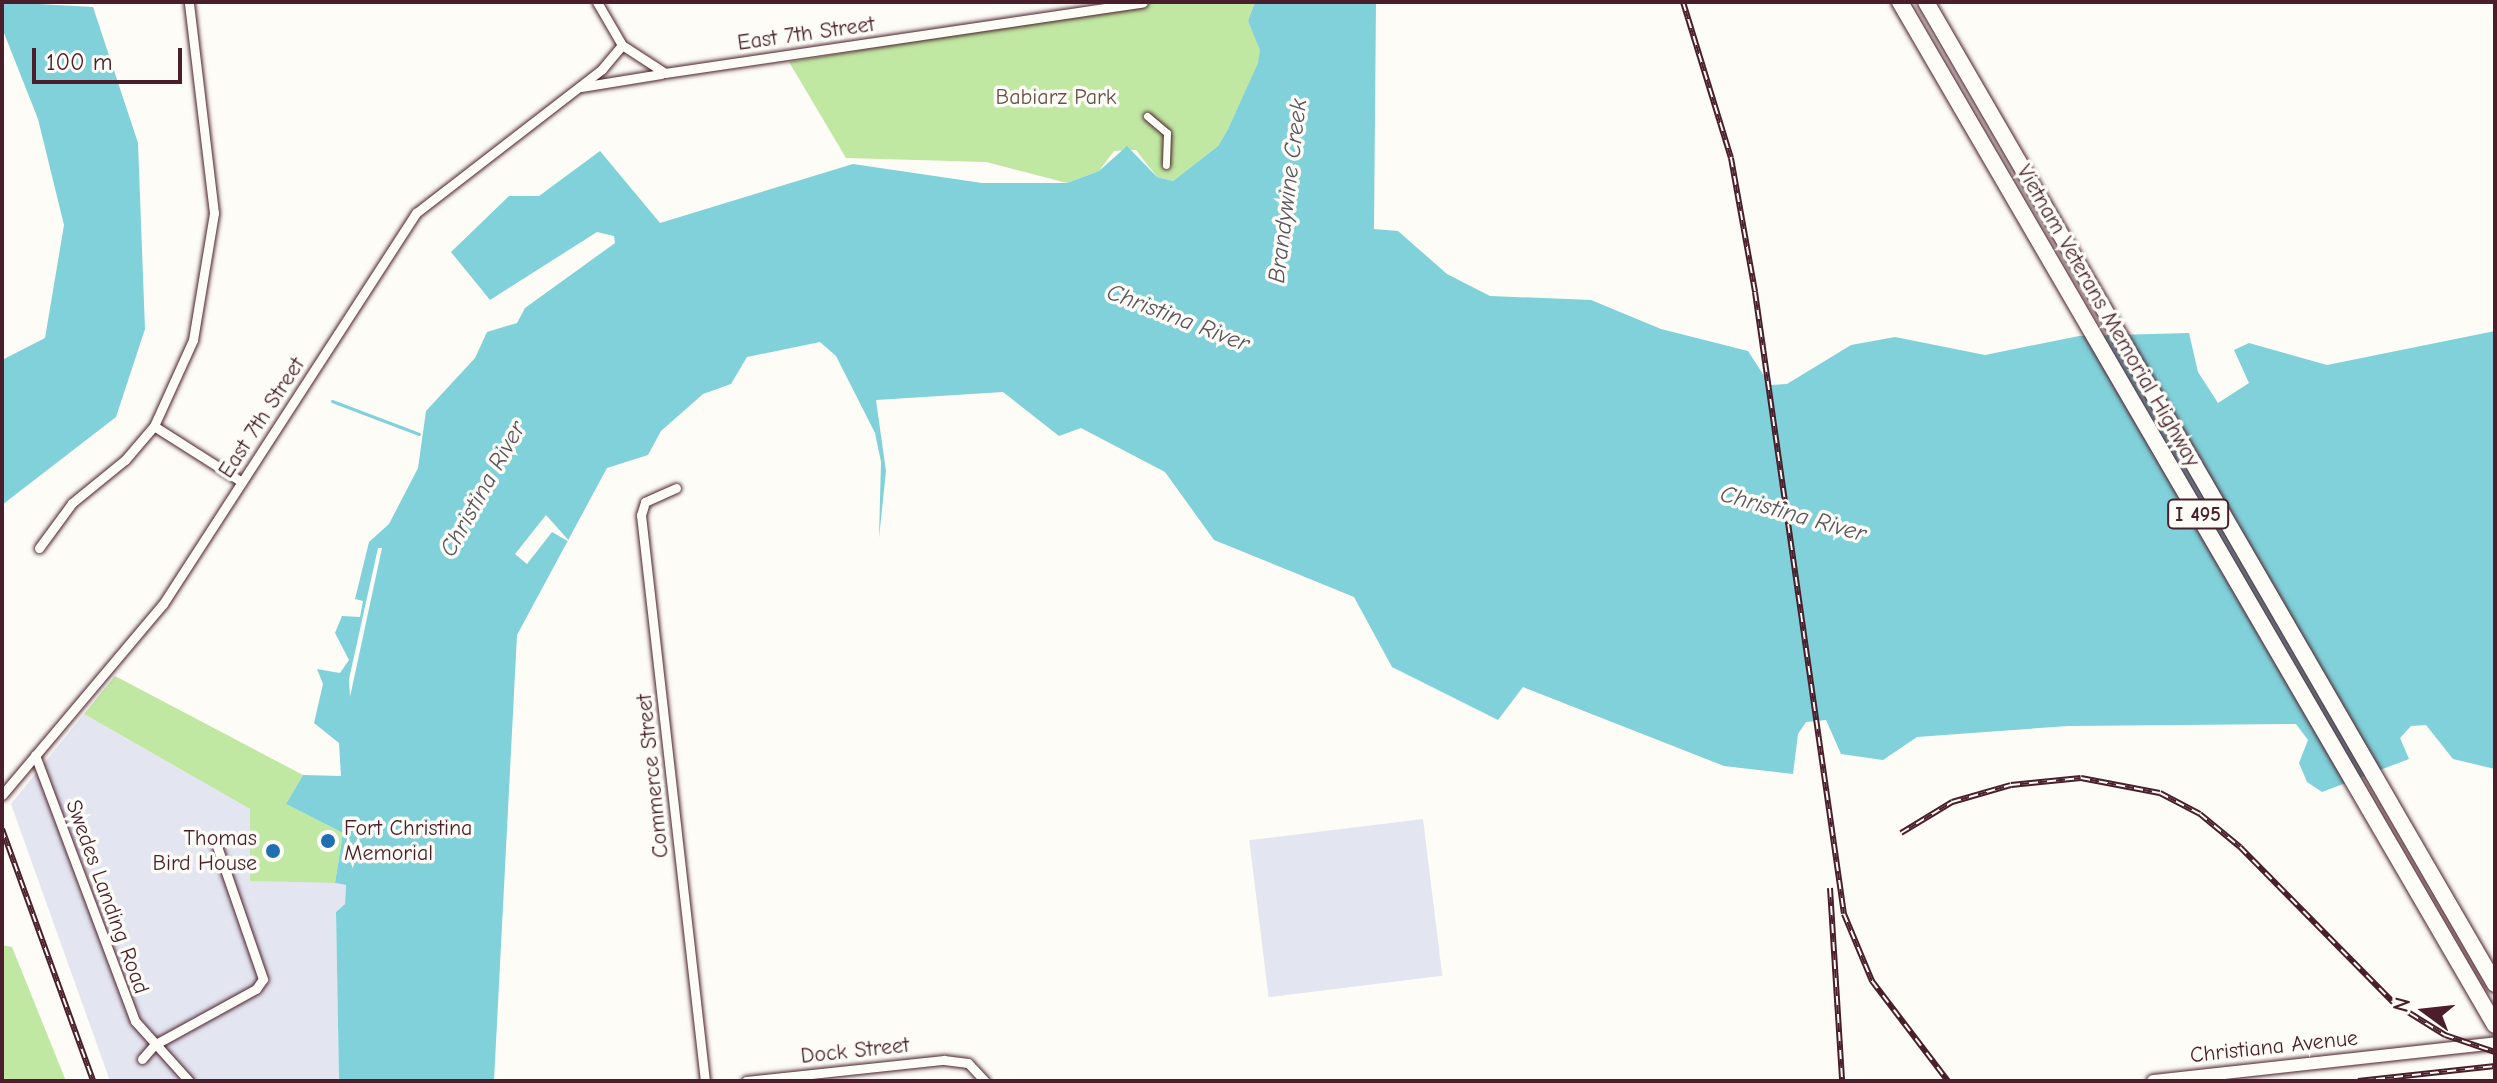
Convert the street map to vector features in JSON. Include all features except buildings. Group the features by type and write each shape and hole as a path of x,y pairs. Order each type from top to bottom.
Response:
{"highway":[{"name":"Vietnam Veterans Memorial Highway","path":"1900,2 2495,1025"},
{"name":"Vietnam Veterans Memorial Highway","path":"1926,2 2495,984"}],"main road":[{"name":"Christiana Avenue","path":"2153,1081 2495,1043"}],"street":[{"path":"39,548 72,503 125,460 154,426 193,340 214,213 189,2"},
{"path":"597,2 622,45 665,73"},
{"name":"East 7th Street","path":"578,87 1143,2"},
{"name":"East 7th Street","path":"2,795 163,604 416,213 578,87 622,45"},
{"path":"1147,116 1167,133 1166,165"},
{"path":"154,426 242,482"},
{"name":"Commerce Street","path":"676,488 645,502 641,515 705,1081"},
{"name":"Swedes Landing Road","path":"35,755 126,1001 154,1045 189,1081"},
{"path":"142,1059 154,1045 256,989 263,979 217,846"},
{"name":"Dock Street","path":"746,1081 944,1060 968,1063 985,1081"}],"shaded area":[{"path":"84,714 250,809 335,883 346,885 345,904 336,912 339,1081 110,1081 11,804"},
{"path":"1423,819 1442,976 1269,997 1249,840"}],"green space":[{"name":"Babiarz Park","path":"1151,2 1255,2 1248,21 1261,50 1258,64 1218,146 1173,181 1157,177 1136,150 1114,151 1099,171 1067,183 986,162 846,158 789,62"},
{"path":"115,676 303,775 286,804 343,833 335,883 250,881 250,809 84,714"},
{"path":"2,945 12,947 66,1081 2,1081"}],"water":[{"path":"2,2 93,7 138,143 145,329 116,417 2,505 2,360 45,338 64,225 38,119 2,28"},
{"path":"1255,2 1376,2 1374,229 1398,231 1447,274 1490,296 1591,300 1661,329 1748,351 1770,385 1787,384 1851,345 1895,337 1985,355 2079,336 2189,333 2198,372 2218,403 2249,383 2234,350 2249,343 2327,365 2495,331 2495,769 2453,759 2426,725 2411,726 2400,738 2409,759 2322,792 2307,782 2299,763 2308,740 2296,724 2068,726 1917,737 1883,760 1841,754 1826,720 1806,722 1798,734 1793,774 1724,766 1523,687 1498,720 1392,667 1354,597 1214,540 1165,472 1081,428 1059,436 1003,392 876,400 886,471 879,538 881,462 875,433 836,356 820,342 747,357 731,384 703,394 661,431 648,455 607,468 517,635 494,1081 339,1081 336,912 345,904 346,885 335,883 343,833 286,804 303,775 341,776 339,743 314,723 323,684 317,669 340,673 349,660 335,633 342,616 360,617 363,601 355,599 369,542 389,524 418,468 426,411 475,358 487,332 517,323 525,308 615,243 614,236 597,232 490,300 451,252 509,196 539,196 600,151 660,223 853,164 982,183 1067,183 1099,171 1127,146 1157,177 1173,181 1218,146 1228,129 1258,63 1260,50 1248,21"}],"pier":[{"path":"546,515 571,543 552,532 527,564 515,554"},
{"path":"378,548 382,548 350,697 349,679"}],"waterway":[{"path":"332,401 419,434"}],"railway":[{"path":"1683,2 1731,158 1755,292 1844,914 1872,981 1948,1081"},
{"path":"1901,833 1952,802 2011,785 2081,778 2160,793 2200,814 2240,847 2395,1004 2445,1035 2495,1052"},
{"path":"2,829 93,1081"},
{"path":"1830,888 1842,1081"},
{"path":"2358,1081 2495,1066"}],"place":[{"name":"Fort Christina Memorial","path":"328,841"},
{"name":"Thomas Bird House","path":"273,851"}],"water label":[{"name":"Brandywine Creek","path":"1288,191"},
{"name":"Christina River","path":"1178,318"},
{"name":"Christina River","path":"483,489"},
{"name":"Christina River","path":"1793,514"}]}
